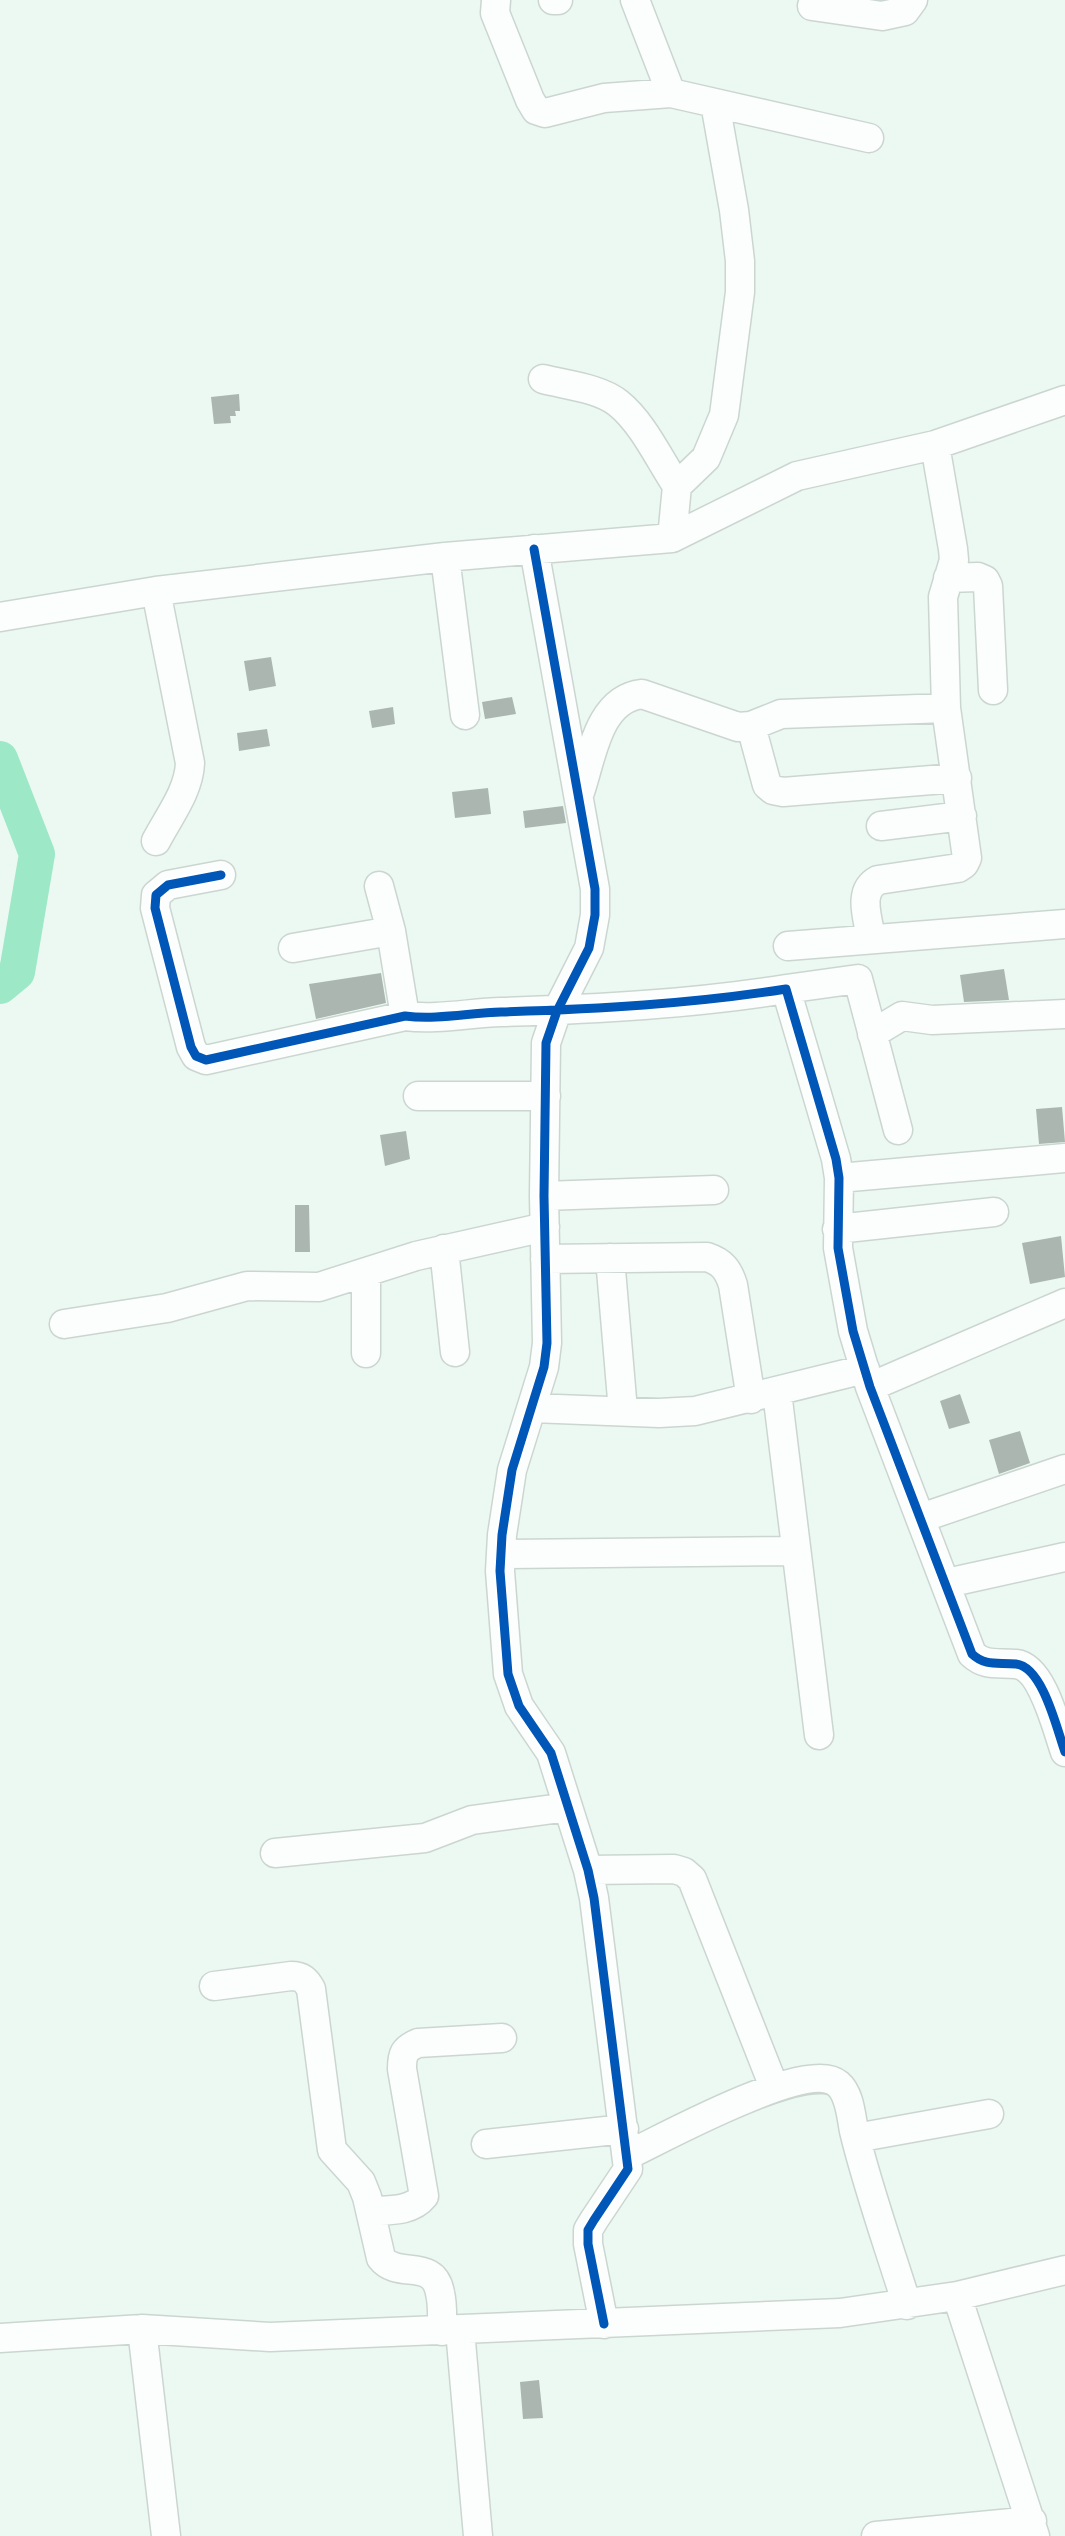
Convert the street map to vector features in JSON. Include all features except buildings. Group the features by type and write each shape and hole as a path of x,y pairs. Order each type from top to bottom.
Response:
{"street":[{"path":"496,0 495,13 536,110 545,113 604,98 671,93 869,138"},
{"path":"553,0 558,0"},
{"path":"635,0 671,93"},
{"path":"812,6 882,16 905,11 912,0"},
{"path":"677,486 706,458 724,415 740,292 740,261 734,210 715,103"},
{"path":"543,379 599,393 617,402 631,417 677,486 672,538"},
{"path":"0,616 156,591 445,557 672,538 797,476 935,445 1065,400"},
{"path":"898,1130 858,979 865,892 869,885 878,880 958,868 967,858 946,708 944,597 954,560 935,445"},
{"path":"534,549 580,794 595,889 595,915 589,948 557,1011 546,1043 544,1196 547,1343 544,1367 512,1470 501,1554 502,1611 512,1692 551,1753 588,1870 628,2169 623,2180 588,2230 588,2244 604,2324"},
{"path":"445,557 465,714"},
{"path":"948,578 978,577 985,580 988,586 993,690"},
{"path":"156,591 190,763 190,777 185,789 156,841"},
{"path":"580,794 606,717 616,704 630,696 642,694 738,727 751,726 781,714 946,708"},
{"path":"751,726 766,785 773,790 783,792 957,778"},
{"path":"881,826 962,816"},
{"path":"221,875 168,885 156,896 155,908 191,1047 196,1056 216,1059 405,1016 426,1019 463,1014 557,1011 714,1001 858,979"},
{"path":"379,886 391,931 405,1016"},
{"path":"788,946 1065,924"},
{"path":"293,948 391,931"},
{"path":"786,989 832,1144 839,1178 837,1229 853,1331 868,1378 972,1654 980,1662 1019,1664 1031,1671 1042,1687 1055,1693 1065,1752"},
{"path":"872,1034 902,1016 932,1020 1065,1014"},
{"path":"418,1096 546,1096"},
{"path":"839,1178 1065,1158"},
{"path":"544,1196 714,1190"},
{"path":"837,1229 994,1212"},
{"path":"64,1324 167,1308 247,1286 319,1287 444,1250 545,1227"},
{"path":"444,1250 455,1352"},
{"path":"545,1259 707,1257 720,1262 729,1274 764,1395 796,1551 819,1735"},
{"path":"610,1258 623,1412"},
{"path":"366,1273 366,1353"},
{"path":"532,1408 623,1412 695,1411 764,1395 868,1378 1065,1303"},
{"path":"921,1518 1065,1468"},
{"path":"501,1554 796,1551"},
{"path":"947,1583 1065,1557"},
{"path":"275,1853 425,1838 472,1820 568,1807"},
{"path":"588,1870 674,1869 684,1872 692,1879 774,2087"},
{"path":"214,1986 300,1976 307,1981 311,1989 332,2150 361,2182 381,2258 392,2268 429,2272 436,2279 440,2292 451,2330 478,2536"},
{"path":"370,2211 408,2208 418,2203 424,2196 402,2069 402,2055 407,2048 418,2043 502,2038"},
{"path":"486,2144 626,2142 774,2087 825,2078 838,2083 846,2093 856,2138 907,2305"},
{"path":"856,2138 989,2114"},
{"path":"0,2338 142,2329 270,2337 840,2313 957,2296 1065,2270"},
{"path":"876,2536 1033,2528 957,2296"},
{"path":"142,2329 166,2536"}],"waterway":[{"path":"0,759 37,854 17,972 0,986"}],"cycle path":[{"path":"534,549 595,889 595,915 589,948 557,1011 546,1043 544,1196 547,1343 544,1367 512,1470 502,1535 500,1571 508,1674 519,1706 551,1753 588,1870 594,1898 628,2169 588,2230 588,2244 604,2324"},
{"path":"221,875 168,885 156,895 155,908 191,1047 196,1056 206,1060 405,1016 441,1017 644,1005 715,999 786,989 836,1159 839,1178 838,1248 853,1331 870,1387 972,1654 982,1661 1016,1664 1026,1668 1034,1676 1048,1701 1065,1752"}]}
